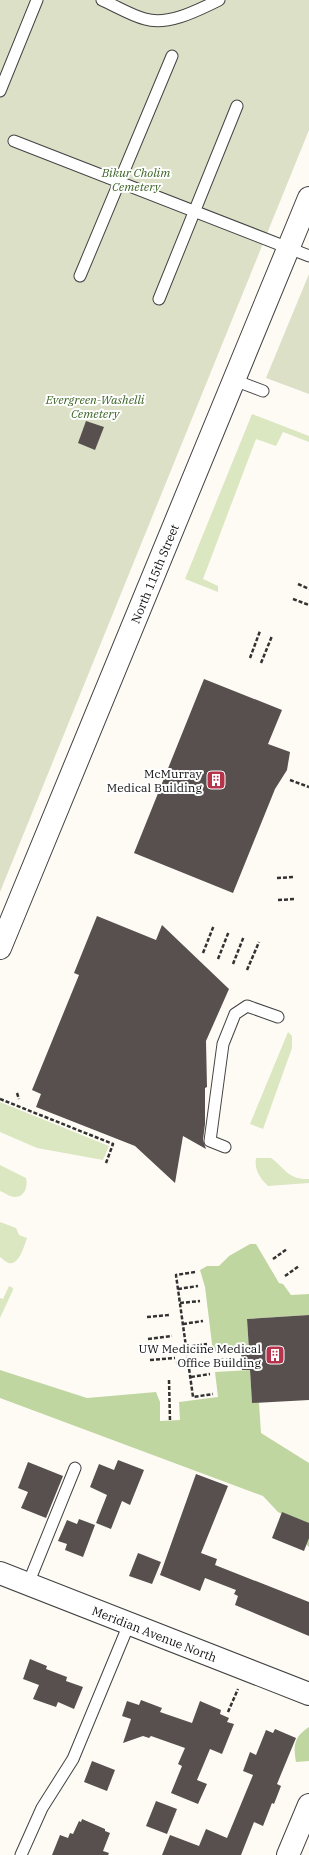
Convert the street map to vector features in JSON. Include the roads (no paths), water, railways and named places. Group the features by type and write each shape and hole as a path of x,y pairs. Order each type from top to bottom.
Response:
{"street":[{"name":"North 115th Street","path":"0,948 309,198"},
{"name":"Meridian Avenue North","path":"0,1573 309,1694"},
{"path":"288,1855 309,1805"}],"lane":[{"path":"0,91 37,0"},
{"path":"102,0 145,19 154,20 179,16 219,0"},
{"path":"80,276 172,56"},
{"path":"159,299 237,106"},
{"path":"14,141 309,256"},
{"path":"234,380 263,391"},
{"path":"225,1147 210,1141 223,1044 235,1014 247,1006 278,1017"},
{"path":"28,1584 75,1468"},
{"path":"21,1855 42,1808 72,1759 129,1624"}],"place":[{"name":"McMurray Medical Building","path":"216,780"},
{"name":"UW Medicine Medical Office Building","path":"275,1355"}],"park label":[{"name":"Bikur Cholim Cemetery","path":"136,179"},
{"name":"Evergreen-Washelli Cemetery","path":"95,406"}]}
